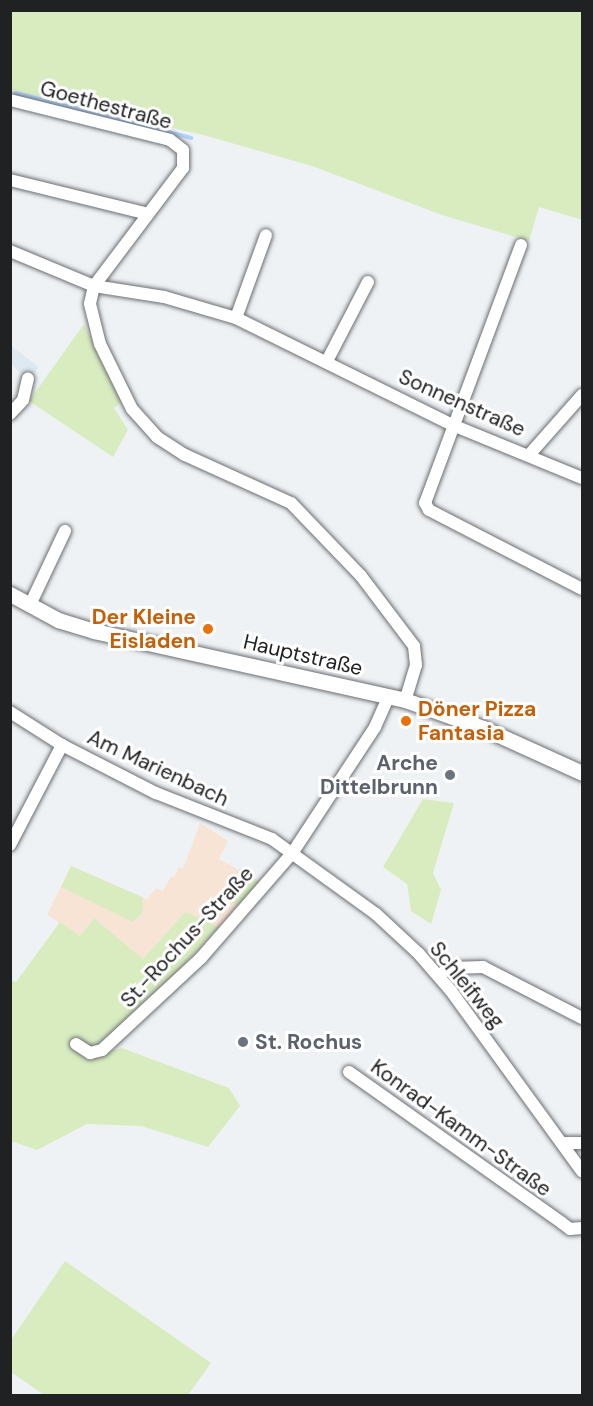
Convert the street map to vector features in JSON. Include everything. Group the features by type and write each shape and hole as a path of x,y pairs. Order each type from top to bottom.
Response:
{"street":[{"name":"Goethestraße","path":"10,100 170,140 180,145 185,156 183,168 148,214"},
{"path":"10,180 148,214 94,286 90,304 95,330 140,420 171,447 282,497 317,527 390,611 414,646 416,665 405,700"},
{"path":"236,318 266,235"},
{"path":"521,245 455,426 426,494 427,507 582,590"},
{"name":"Sonnenstraße","path":"10,251 94,286 164,297 236,318 455,426 582,478"},
{"path":"327,361 369,282"},
{"path":"10,414 20,405 28,379"},
{"path":"530,455 582,395"},
{"path":"30,605 65,531"},
{"name":"Hauptstraße","path":"10,594 58,620 94,631 405,700 483,728 582,773"},
{"name":"St.-Rochus-Straße","path":"76,1044 90,1053 102,1050 187,973 293,852 375,727 389,696"},
{"name":"Am Marienbach","path":"10,712 62,745 156,793 272,839 293,852"},
{"path":"10,845 62,745"},
{"name":"Schleifweg","path":"293,852 376,914 438,975 582,1171"},
{"path":"438,975 452,968 483,966 582,1018"},
{"name":"Konrad-Kamm-Straße","path":"349,1072 570,1229 582,1228"},
{"path":"562,1143 582,1143"}],"shaded area":[{"path":"10,345 39,367 30,381 11,364"},
{"path":"200,823 228,841 219,859 260,882 219,927 185,912 143,959 94,918 80,936 47,915 71,866 147,899 156,888 163,891 179,867 183,869"}],"green space":[{"path":"10,11 582,11 582,220 539,207 529,241 442,215 312,166 207,136 11,90"},
{"path":"84,324 122,402 114,408 128,430 113,457 29,401"},
{"path":"423,799 454,803 433,873 441,890 431,924 411,911 407,884 383,867"},
{"path":"71,866 142,897 143,912 133,922 61,887"},
{"path":"240,868 260,882 239,906 222,898"},
{"path":"185,912 219,927 170,979 97,1045 72,1047 89,1057 122,1048 229,1088 240,1106 208,1147 141,1126 87,1124 37,1150 11,1141 11,980 16,982 60,922 80,936 94,918 143,959"},
{"path":"65,1261 211,1363 188,1395 44,1395 11,1372 11,1340"}],"waterway":[{"path":"16,93 191,138"}],"place":[{"name":"Der Kleine Eisladen","path":"208,629"},
{"name":"Döner Pizza Fantasia","path":"406,721"},
{"name":"Arche Dittelbrunn","path":"450,775"},
{"name":"St. Rochus","path":"243,1042"}]}
